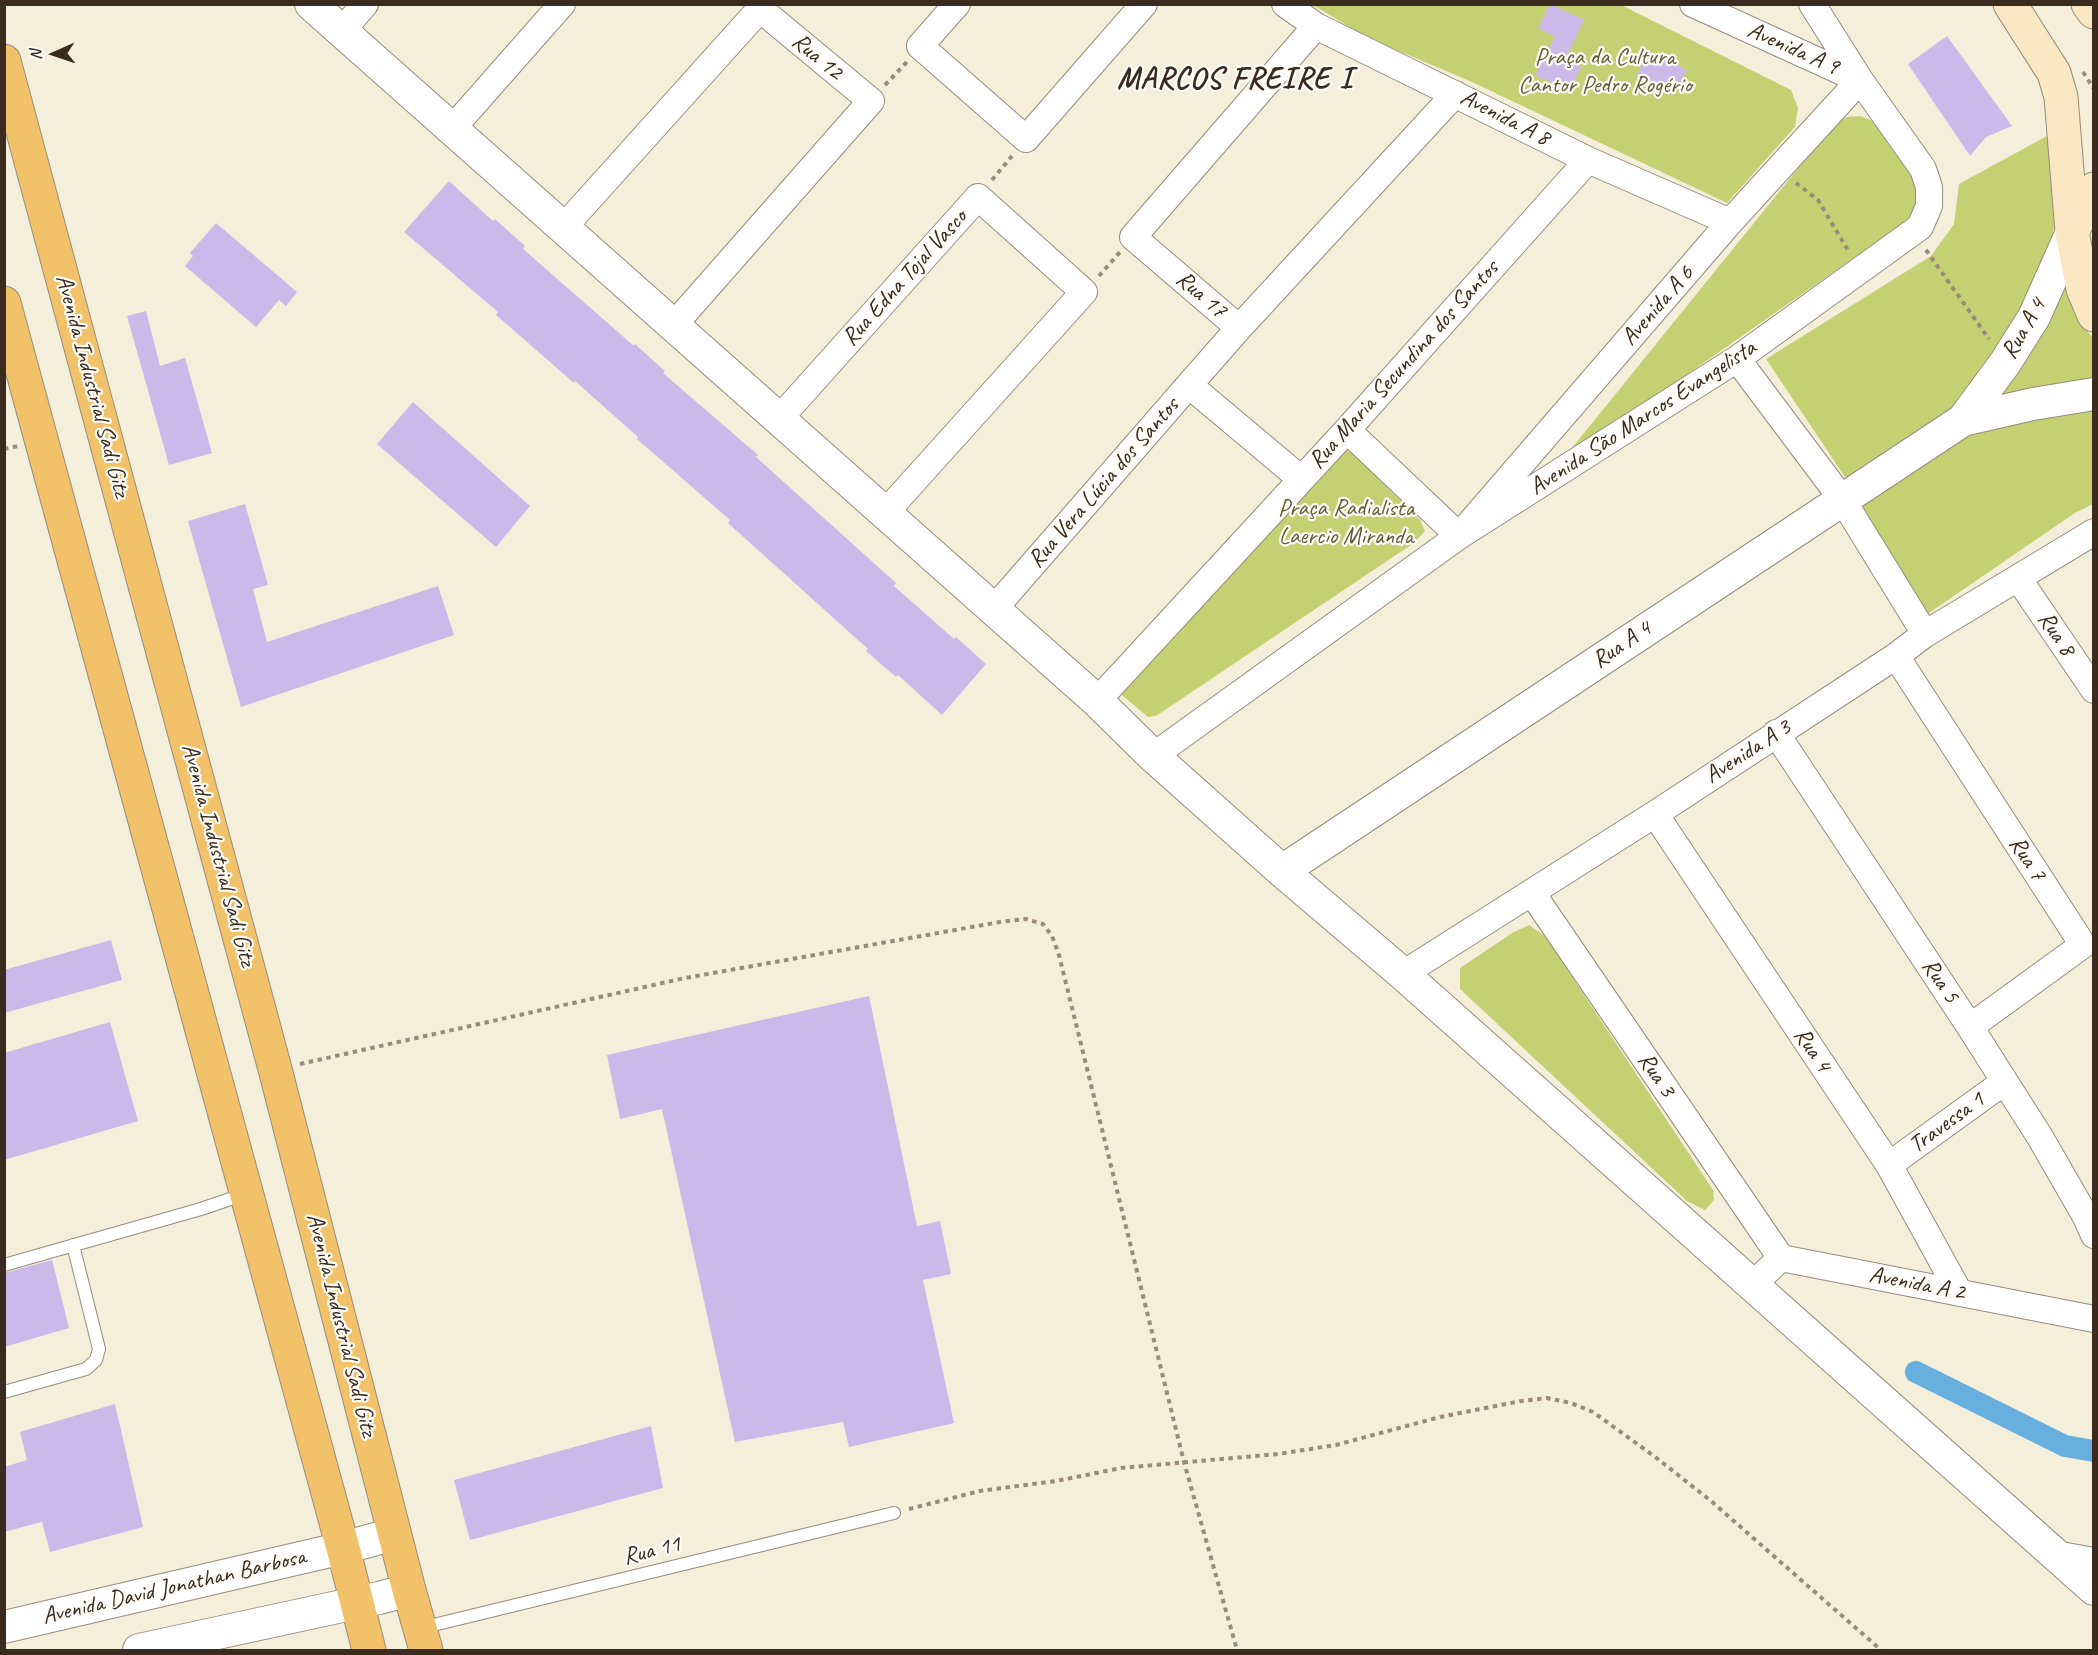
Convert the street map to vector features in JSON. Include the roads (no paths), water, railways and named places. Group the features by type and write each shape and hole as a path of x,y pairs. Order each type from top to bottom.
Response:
{"main road":[{"path":"2010,4 2054,73 2061,97 2072,232 2083,289 2094,315"},
{"path":"2088,4 2094,12"},
{"name":"Avenida Industrial Sadi Gitz","path":"4,61 275,1069 423,1640"},
{"path":"2072,232 2094,189"},
{"path":"7,323 369,1650"}],"street":[{"path":"311,4 672,327 1097,701 1153,756 1282,871 1403,974 2094,1589"},
{"path":"341,32 365,4"},
{"path":"451,130 562,4"},
{"path":"957,4 920,46 1026,139 1144,4"},
{"name":"Avenida A 8","path":"1285,4 1316,26 1588,160 1730,222"},
{"name":"Avenida A 9","path":"1694,4 1860,80"},
{"name":"Avenida São Marcos Evangelista","path":"1153,756 1459,536 1737,359 1920,227 1929,206 1929,187 1923,170 1860,80 1812,4"},
{"name":"Rua 12","path":"562,229 760,9 871,101 672,327"},
{"name":"Rua 17","path":"1316,26 1133,237 1239,328 1455,94"},
{"name":"Avenida A 6","path":"1459,536 1730,222 1860,80"},
{"name":"Rua Maria Secundina dos Santos","path":"1097,701 1347,430 1588,160"},
{"name":"Rua Edna Tojal Vasco","path":"778,420 978,197 1084,292 885,513"},
{"name":"Rua A 4","path":"1282,871 1963,420 2006,363 2034,317 2072,232"},
{"path":"1190,385 1239,328"},
{"path":"1737,359 1842,499 1925,634"},
{"name":"Rua Vera Lúcia dos Santos","path":"993,610 1190,385 1300,479"},
{"name":"Rua A 4","path":"1963,420 2032,404 2094,394"},
{"path":"1347,430 1459,536"},
{"name":"Avenida A 3","path":"1403,974 1655,814 1896,656 1925,634 2094,532"},
{"name":"Rua 8","path":"2018,578 2094,690"},
{"name":"Rua 7","path":"1896,656 2083,945 1970,1027"},
{"name":"Rua 5","path":"1776,733 2040,1137 2094,1235"},
{"name":"Rua 4","path":"1655,814 1889,1165 1959,1292"},
{"name":"Rua 3","path":"1532,893 1781,1258"},
{"name":"Travessa 1","path":"1889,1165 2004,1082"},
{"path":"1751,1286 1781,1258"},
{"name":"Avenida A 2","path":"1781,1258 2094,1318"},
{"name":"Avenida David Jonathan Barbosa","path":"4,1627 394,1534"},
{"path":"2055,1554 2094,1561"},
{"path":"139,1650 409,1590"}],"lane":[{"path":"4,1265 201,1209 246,1193"},
{"path":"4,1392 86,1370 96,1360 99,1349 74,1245"},
{"name":"Rua 11","path":"423,1640 894,1513"}],"waterway":[{"path":"1916,1372 2065,1446 2094,1451"}],"district":[{"name":"MARCOS FREIRE I","path":"1235,80"}],"park label":[{"name":"Praça da Cultura Cantor Pedro Rogério","path":"1605,72"},
{"name":"Praça Radialista Laercio Miranda","path":"1346,523"}]}
